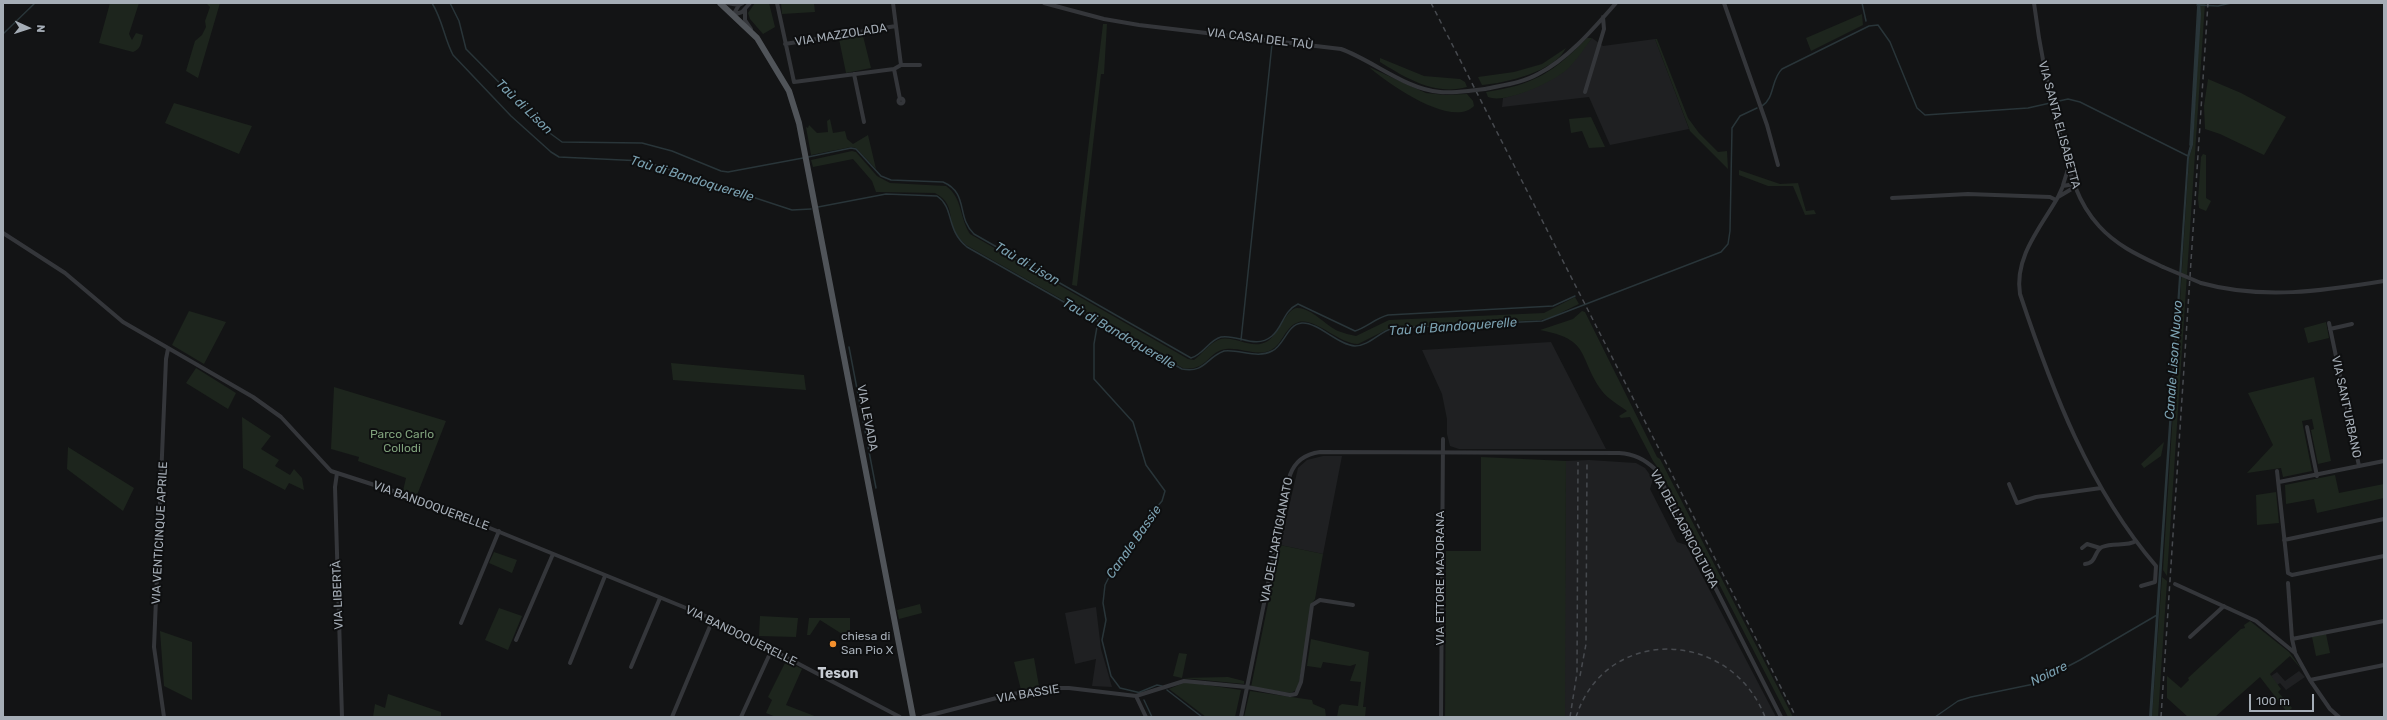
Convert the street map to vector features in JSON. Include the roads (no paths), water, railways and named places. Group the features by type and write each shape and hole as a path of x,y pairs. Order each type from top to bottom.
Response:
{"main road":[{"name":"VIA LEVADA","path":"720,3 753,33 777,68 789,91 799,123 913,717"}],"street":[{"path":"727,3 741,4 733,16"},
{"path":"733,16 745,9 750,3"},
{"path":"777,3 793,80 799,83 894,69 901,65 920,65"},
{"path":"893,3 901,65"},
{"name":"VIA CASAI DEL TAÙ","path":"1044,3 1104,19 1139,25 1341,49 1360,56 1420,88 1440,92 1485,89 1512,84 1539,74 1565,55 1603,17"},
{"path":"1585,92 1604,28 1603,17 1616,3"},
{"path":"1724,3 1767,124 1778,164"},
{"name":"VIA SANTA ELISABETTA","path":"2034,3 2040,52 2051,106 2074,186 2092,218 2112,239 2130,251 2163,267 2201,283 2230,291 2262,293 2318,290 2384,281"},
{"path":"745,9 745,20 753,33"},
{"name":"VIA MAZZOLADA","path":"785,44 896,26"},
{"path":"894,69 900,99"},
{"path":"854,74 864,122"},
{"name":"VIA SANTA ELISABETTA","path":"2068,167 2063,186 2057,199 2021,262 2019,288 2050,378 2080,450 2101,488 2136,542 2156,566 2155,582 2141,586"},
{"path":"2063,186 2074,186"},
{"path":"1892,198 1968,194 2050,197 2057,199 2067,193 2074,186"},
{"path":"2067,193 2079,197"},
{"name":"VIA BANDOQUERELLE","path":"3,233 65,273 123,322 253,397 281,417 328,468 337,473 416,498 713,619 900,717"},
{"name":"VIA SANT'URBANO","path":"2329,323 2359,466 2384,461"},
{"path":"2330,329 2352,324"},
{"name":"VIA VENTICINQUE APRILE","path":"164,717 154,647 166,359 168,349"},
{"path":"2306,427 2317,476"},
{"name":"VIA ETTORE MAJORANA","path":"1441,717 1443,439"},
{"name":"VIA DELL'ARTIGIANATO","path":"1241,717 1290,475 1297,462 1307,455 1320,452 1442,453"},
{"name":"VIA DELL'AGRICOLTURA","path":"1442,453 1620,453 1631,454 1647,462 1655,469 1781,717"},
{"path":"2279,482 2317,476 2359,466"},
{"path":"2277,471 2288,573 2292,575 2384,556"},
{"name":"VIA LIBERTÀ","path":"337,473 335,487 342,717"},
{"path":"2009,484 2017,503 2036,497 2101,488"},
{"path":"2284,540 2384,519"},
{"path":"461,623 499,531"},
{"path":"2082,548 2087,544 2100,548 2111,544 2130,545 2136,542"},
{"path":"2085,564 2094,560 2100,548"},
{"path":"516,640 553,554"},
{"path":"570,663 605,576"},
{"path":"2288,583 2292,639 2295,653 2310,680 2339,717"},
{"path":"2175,584 2250,617 2295,653"},
{"path":"631,667 660,598"},
{"path":"1146,717 1136,696 1184,681 1247,687 1290,695 1296,694 1301,682 1312,605 1320,600 1353,605"},
{"path":"2190,637 2224,606"},
{"path":"672,717 713,619"},
{"path":"2292,639 2384,620"},
{"path":"741,717 772,649"},
{"path":"2310,680 2384,665"},
{"name":"VIA BASSIE","path":"923,717 1004,696 1039,690 1069,688 1136,696"}],"water":[{"path":"2198,3 2200,3 2201,14 2193,145 2189,158 2152,717 2149,717 2187,158 2190,145"}],"waterway":[{"path":"3,34 35,3"},
{"name":"Taù di Bandoquerelle","path":"432,3 439,16 447,42 453,55 511,116 551,152 559,157 643,161 792,210 811,209"},
{"name":"Taù di Lison","path":"450,3 459,21 466,49 547,131 562,142 642,143 672,151 721,171 728,172 803,158"},
{"path":"1862,3 1866,21"},
{"name":"Canale Lison Nuovo","path":"2190,145 2198,3"},
{"path":"2197,5 2218,6 2231,3"},
{"name":"Taù di Bandoquerelle","path":"1762,106 1769,98 1776,78 1782,69 1869,26 1878,25 1890,42 1917,108 1925,115 2028,108 2068,99 2080,102 2188,156"},
{"path":"1241,340 1272,44"},
{"name":"Taù di Bandoquerelle","path":"818,207 886,194 937,196 946,206 956,233 967,247 1182,369 1190,370 1201,367 1213,357 1224,351 1254,354 1272,351 1280,345 1293,327 1302,323 1315,326 1342,342 1355,346 1365,344 1383,332 1393,328 1542,321 1721,252 1728,244 1730,231 1732,128 1740,116 1757,108"},
{"name":"Taù di Lison","path":"808,157 851,148 856,149 881,176 891,180 943,182 956,192 965,220 974,234 1191,358 1199,354 1213,341 1221,337 1253,342 1266,340 1276,332 1289,311 1298,304 1355,331 1379,318 1388,315 1553,306 1575,296"},
{"name":"Canale Lison Nuovo","path":"2188,156 2190,148"},
{"name":"Canale Lison Nuovo","path":"2173,370 2177,312"},
{"name":"Canale Bassie","path":"1098,321 1094,344 1094,379 1133,422 1146,465 1165,491 1162,501 1151,514 1139,539 1111,573 1105,585 1103,603 1106,620 1102,640 1111,676 1120,688 1141,693"},
{"path":"849,347 876,488"},
{"name":"Canale Lison Nuovo","path":"2160,573 2163,531"},
{"name":"Noiare","path":"1935,717 1958,701 2034,684 2080,660 2157,615"},
{"name":"Noiare","path":"1140,692 1157,685 1162,686"},
{"name":"Noiare","path":"1167,690 1202,717"},
{"name":"Canale Bassie","path":"1144,700 1152,717"}],"railway":[{"path":"1431,3 1796,717"},
{"path":"2161,717 2208,3"},
{"path":"1570,717 1577,673 1578,462"},
{"path":"1580,676 1586,644 1587,462"},
{"path":"1576,717 1591,687 1613,665 1640,653 1669,649 1698,654 1725,667 1748,688 1765,717"}],"place":[{"name":"chiesa di San Pio X","path":"833,644"}],"district":[{"name":"Teson","path":"838,674"}],"park label":[{"name":"Parco Carlo Collodi","path":"402,442"}]}
